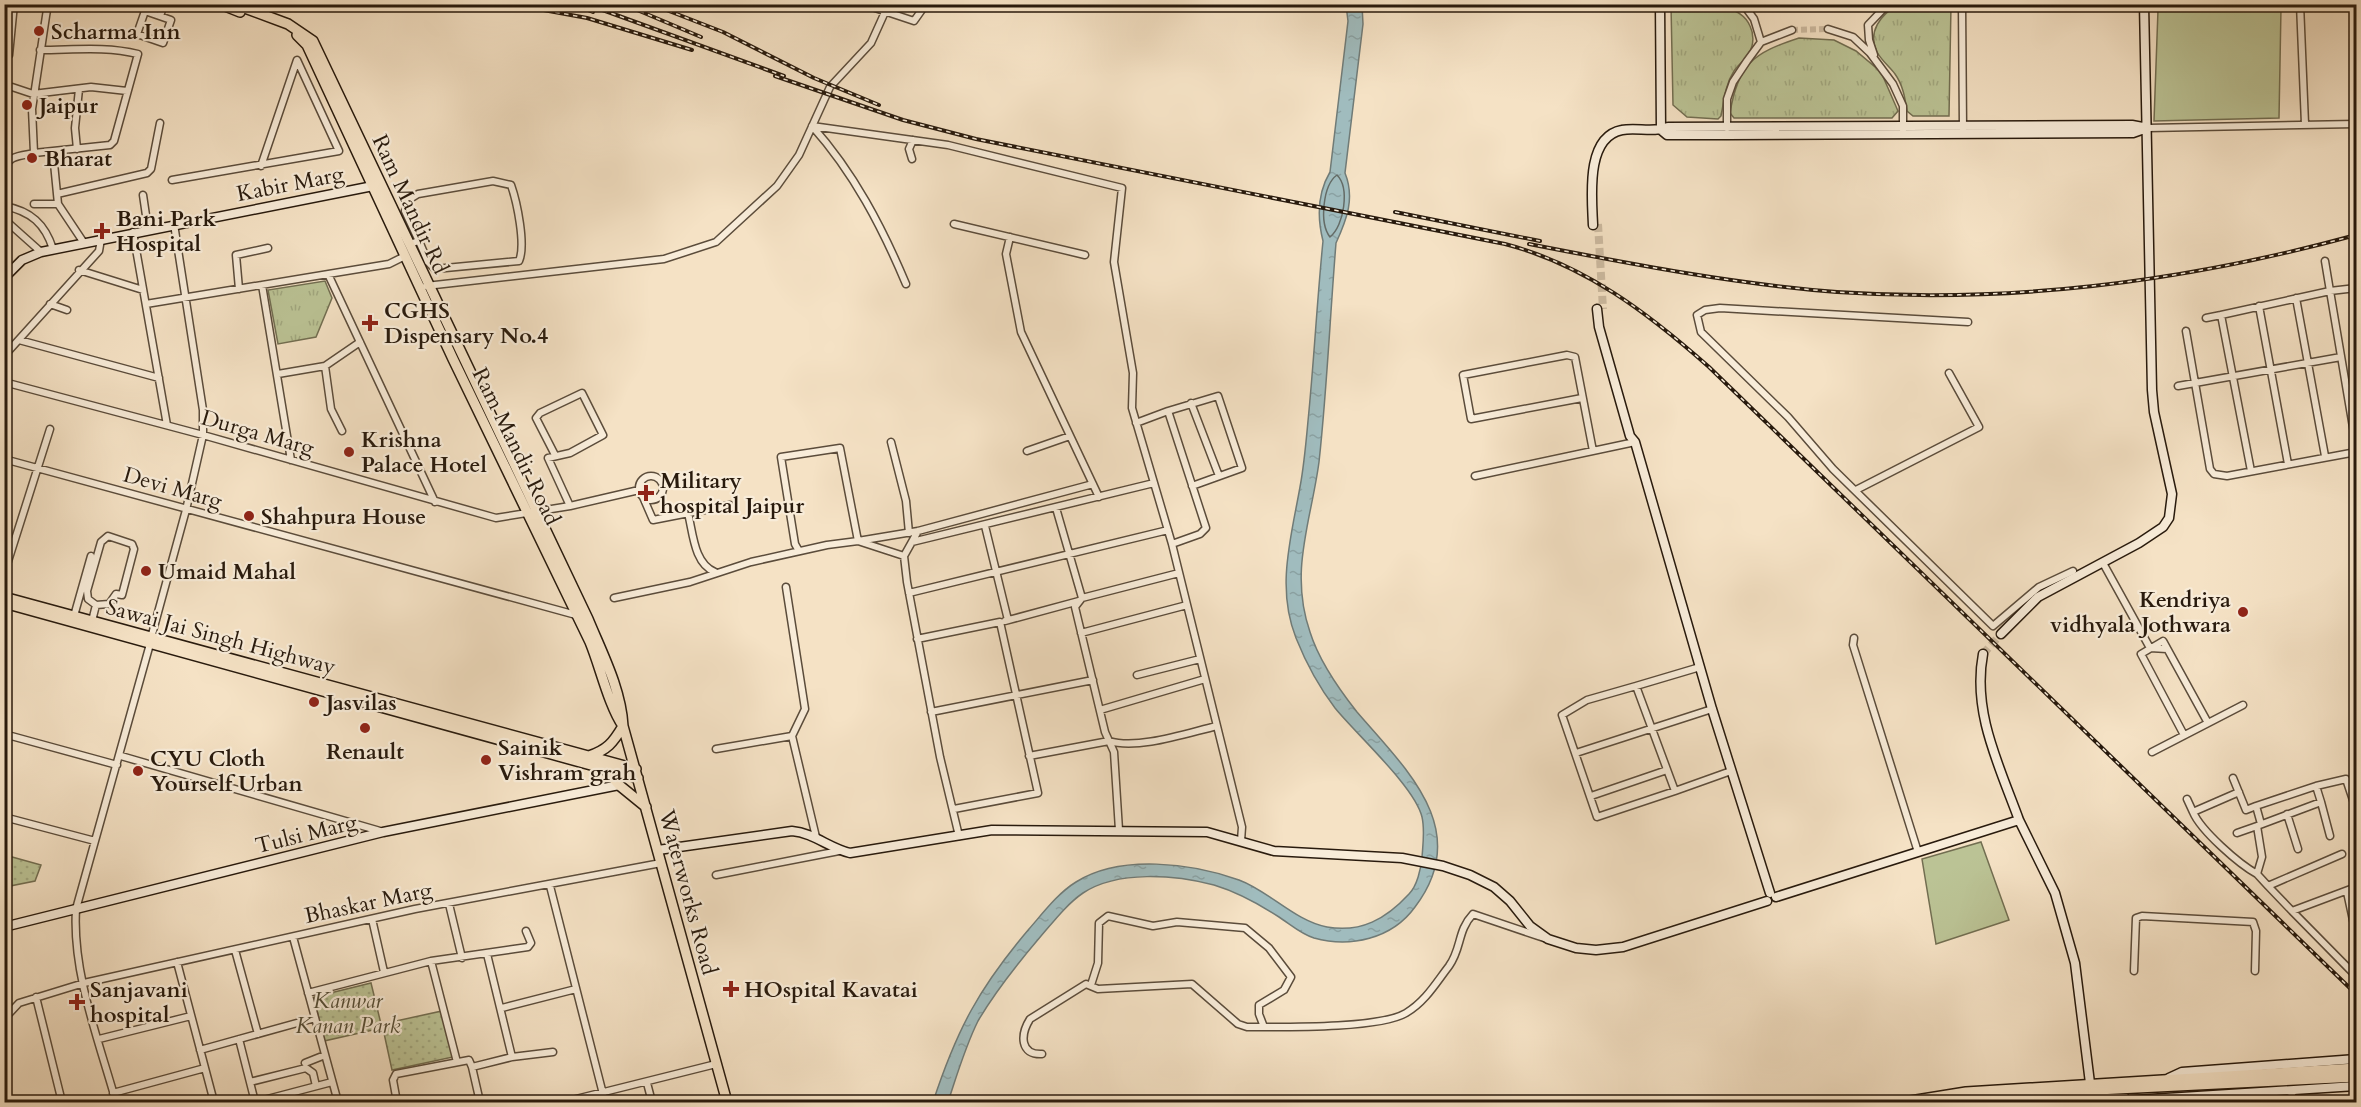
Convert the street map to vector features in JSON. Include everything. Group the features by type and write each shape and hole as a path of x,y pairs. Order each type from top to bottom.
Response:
{"main road":[{"path":"220,4 296,34 307,45 350,131"},
{"name":"Ram Mandir Rd","path":"234,4 288,24 313,41 350,131 376,185 409,244 424,286 533,512 605,670 622,714 623,726"},
{"path":"376,185 405,256 424,286"},
{"name":"Sawai Jai Singh Highway","path":"4,597 92,621 151,641"},
{"path":"4,603 151,641 605,769 637,774"},
{"name":"Sawai Jai Singh Highway","path":"266,673 589,756 637,774"},
{"path":"589,756 604,751 613,743 623,726"},
{"name":"Waterworks Road","path":"623,726 727,1102"},
{"path":"605,769 619,785 646,807"},
{"path":"1904,1102 1966,1092 2356,1068"},
{"path":"1937,1102 2097,1090 2157,1089 2356,1077"},
{"path":"2039,1102 2139,1095 2157,1089"}],"street":[{"path":"4,62 9,56 14,4"},
{"path":"36,153 32,122 33,94 48,4"},
{"path":"160,16 164,4"},
{"path":"863,4 914,21 926,4"},
{"path":"1660,4 1661,130"},
{"path":"1743,4 1754,19 1761,42"},
{"path":"1876,61 1869,40 1868,25 1888,4"},
{"path":"1962,4 1963,129"},
{"path":"2001,634 2038,597 2075,575 2103,563 2163,527 2172,507 2152,390 2144,4"},
{"path":"2300,4 2305,124"},
{"path":"145,11 160,16 171,20 163,43 137,34 145,11"},
{"path":"424,286 664,259 716,242 777,186 799,154 830,87 871,43 885,12"},
{"path":"1828,29 1853,38 1876,61 1893,84 1903,106 1903,130"},
{"path":"1727,131 1727,99 1733,82 1761,42 1791,30"},
{"path":"4,172 7,161 11,158 110,145 114,141 138,54 89,48 40,50"},
{"path":"172,180 261,166 338,152 296,60 261,166"},
{"path":"12,87 33,94 108,87 127,91"},
{"path":"77,149 75,128 80,89"},
{"path":"57,195 147,173 151,169 160,123"},
{"path":"1595,225 1596,174 1608,145 1622,130 1661,130 1667,135 1727,131 1963,129 2133,133 2148,128 2356,124"},
{"path":"812,126 948,145 1122,188 1113,262 1133,373 1132,408 1172,544 1242,827 1241,841"},
{"path":"812,126 836,153 881,225 906,284"},
{"path":"819,134 829,128"},
{"path":"334,139 350,131"},
{"path":"912,159 909,150 913,140"},
{"path":"53,153 58,204 84,243"},
{"path":"493,181 511,186 519,225 522,255 519,261 435,269 428,262 419,241 405,211 410,199 418,194 493,181"},
{"name":"Kabir Marg","path":"6,275 22,260 52,249 376,185"},
{"path":"143,195 148,229"},
{"path":"34,204 58,204"},
{"path":"4,206 30,213 43,227 52,249"},
{"path":"4,219 42,252"},
{"path":"116,1102 84,983 74,933 76,909 121,756 186,510 203,435 203,410 174,224"},
{"path":"954,224 1085,255"},
{"path":"133,232 167,425"},
{"path":"1010,237 1006,254 1021,332 1099,497"},
{"path":"6,351 19,340 79,270 99,251 101,239"},
{"path":"409,244 419,241"},
{"path":"239,289 236,255 268,248"},
{"path":"146,304 389,264 405,256"},
{"path":"2325,261 2356,445"},
{"path":"79,270 143,290"},
{"path":"327,274 435,502"},
{"path":"262,285 291,460"},
{"path":"2206,318 2330,291 2356,288"},
{"path":"2296,298 2325,456"},
{"path":"50,304 67,310"},
{"path":"2259,306 2288,464"},
{"path":"1968,322 1720,308 1705,310 1697,315 1701,332 1993,626 2039,587 2073,571"},
{"path":"1600,309 1599,327 1630,436 1635,442 1712,709 1771,897"},
{"path":"2221,315 2251,471"},
{"path":"2186,331 2210,469 2217,476 2356,452"},
{"path":"19,340 159,378"},
{"path":"278,374 325,366 360,342"},
{"path":"1582,398 1471,419 1463,375 1567,355 1575,357 1593,451"},
{"path":"2178,386 2341,357"},
{"path":"325,366 331,409 342,431"},
{"path":"1856,490 1979,427 1949,373"},
{"name":"Durga Marg","path":"4,382 167,425 496,518 570,506 639,490"},
{"path":"555,456 536,418 540,413 582,393 603,435 570,453 548,458 570,506"},
{"path":"1136,423 1218,396 1242,468 1192,486"},
{"path":"1191,403 1219,476"},
{"path":"1168,411 1206,528 1200,534 1172,544"},
{"path":"4,574 50,429"},
{"path":"1028,451 1070,436"},
{"path":"891,442 906,501 909,533"},
{"path":"1475,476 1635,442"},
{"path":"799,551 795,544 781,457 840,448 858,541"},
{"name":"Devi Marg","path":"4,459 580,617"},
{"path":"643,497 657,499 662,492 661,482 655,477 645,478 640,484 639,490 653,520 730,505"},
{"path":"912,542 986,526 1154,483"},
{"path":"614,598 690,582 715,572 799,551 918,531 1093,484"},
{"path":"1056,508 1081,599"},
{"path":"688,513 700,560 704,567 715,572"},
{"path":"986,526 1008,620"},
{"path":"909,593 1168,530"},
{"path":"918,531 904,556 931,712 959,836"},
{"path":"878,547 889,536"},
{"path":"108,537 132,544 134,549 122,595 116,594 109,604 96,605 88,599 87,591 101,542 108,537"},
{"path":"858,541 904,556"},
{"path":"74,616 91,556"},
{"path":"2103,563 2150,648"},
{"path":"917,639 1008,620 1179,573"},
{"path":"786,586 805,709 792,736 816,837"},
{"path":"1081,599 1075,607 1100,710 1114,752 1119,830"},
{"path":"92,621 96,605"},
{"path":"1082,633 1187,605"},
{"path":"954,809 1038,793 1000,622"},
{"path":"1854,638 1853,645 1918,852"},
{"path":"2184,735 2140,654 2163,640 2208,723"},
{"path":"1983,654 1979,676 1981,713 2019,820 2055,892 2076,963 2090,1083"},
{"path":"1137,675 1200,658"},
{"path":"1700,666 1587,700 1562,715 1597,817 1731,771"},
{"path":"605,670 619,667"},
{"path":"1100,710 1205,679"},
{"path":"931,712 1093,680"},
{"path":"1636,686 1675,791"},
{"path":"2152,752 2243,705"},
{"path":"1576,753 1712,709"},
{"path":"1029,756 1109,741 1119,744 1156,740 1217,726"},
{"path":"4,734 117,765"},
{"path":"716,749 792,736"},
{"path":"121,756 383,832"},
{"path":"1590,796 1667,770"},
{"path":"2233,778 2246,810 2316,786 2346,779 2356,809"},
{"name":"Tulsi Marg","path":"4,927 383,832 619,785"},
{"path":"2316,786 2330,836"},
{"path":"2193,812 2239,792"},
{"path":"2187,799 2200,822 2236,859 2257,874 2356,976"},
{"path":"2237,833 2321,802"},
{"path":"2256,806 2262,862 2257,874"},
{"path":"2287,814 2298,849"},
{"path":"4,817 95,841"},
{"path":"1042,1054 1033,1054 1026,1050 1022,1040 1030,1019 1075,990 1091,985 1098,989 1192,984 1238,1024 1256,1027 1387,1022 1405,1014 1423,1000 1455,958 1462,925 1473,914 1576,948 1602,950 1623,947 1771,897 2019,820"},
{"path":"658,850 792,831 807,832 839,851 850,853 992,830 1207,832 1274,850 1309,855 1366,855 1443,866 1470,874 1494,887 1510,901 1530,926 1548,939"},
{"path":"716,875 839,851"},
{"path":"2268,886 2342,854"},
{"name":"Bhaskar Marg","path":"4,1018 19,1003 84,983 372,919 661,863"},
{"path":"550,886 603,1094"},
{"path":"2292,911 2347,892 2356,886"},
{"path":"2347,892 2356,934"},
{"path":"449,904 462,958"},
{"path":"1091,985 1098,963 1099,923 1108,915 1153,926 1177,922 1239,927 1256,935 1291,977 1284,990 1259,1005 1264,1027"},
{"path":"2134,971 2136,918 2142,916 2253,922 2256,931 2255,971"},
{"path":"372,919 384,972"},
{"path":"308,993 431,961 528,947 531,943 526,931"},
{"path":"293,937 338,1102"},
{"path":"235,950 258,1034"},
{"path":"487,954 502,1008 512,1057"},
{"path":"431,961 457,1062"},
{"path":"177,962 214,1102"},
{"path":"502,1008 576,989"},
{"path":"36,997 62,1102"},
{"path":"99,1039 191,1016"},
{"path":"200,1050 315,1018"},
{"path":"1256,1027 1261,1019"},
{"path":"239,1039 255,1102 332,1082"},
{"path":"472,1067 512,1057 553,1052"},
{"path":"305,1063 325,1055"},
{"path":"2169,1078 2182,1072 2356,1059"},
{"path":"397,1102 393,1080 396,1074 469,1060 480,1102"},
{"path":"564,1102 716,1065"},
{"path":"113,1093 205,1068"},
{"path":"250,1082 306,1068 313,1073 316,1086"},
{"path":"647,1083 652,1102"},
{"path":"2103,1102 2356,1086"},
{"path":"2288,1102 2294,1090"},
{"path":"4,1093 7,1102"}],"green space":[{"path":"1671,5 1705,5 1727,8 1745,18 1750,26 1753,40 1751,50 1731,76 1721,116 1718,119 1687,117 1673,105"},
{"path":"1898,5 1951,5 1949,116 1913,116 1907,111 1900,83 1877,52 1874,37 1877,24 1886,13"},
{"path":"2281,8 2279,118 2154,121 2158,10"},
{"path":"1799,38 1834,40 1856,51 1881,72 1898,111 1892,118 1734,118 1730,113 1733,96 1743,72 1750,63 1770,49"},
{"path":"325,281 332,298 316,337 278,344 268,290"},
{"path":"1981,842 2009,920 1936,944 1922,859"},
{"path":"5,855 41,865 35,881 5,887"},
{"name":"Kanwar Kanan Park","path":"371,983 382,1028 324,1041 314,997"},
{"path":"442,1011 453,1057 392,1070 382,1024"}],"water":[{"path":"1346,5 1362,5 1363,24 1345,173 1349,200 1346,217 1336,243 1322,435 1304,547 1301,588 1310,632 1324,664 1350,703 1412,778 1426,802 1435,826 1438,852 1431,879 1415,907 1395,927 1369,938 1342,942 1309,936 1256,903 1214,885 1182,879 1147,877 1113,881 1097,886 1077,897 1066,907 992,998 978,1021 965,1051 948,1102 933,1102 951,1052 971,1010 996,971 1057,897 1076,882 1094,873 1113,867 1156,864 1200,869 1250,885 1315,924 1351,928 1372,922 1391,911 1412,891 1420,872 1424,832 1422,817 1417,805 1397,776 1344,719 1324,692 1296,638 1287,600 1287,563 1304,463 1323,241 1319,206 1320,197 1330,172 1348,21"}],"tunnel":[{"path":"1792,30 1828,29"},
{"path":"1598,224 1603,309"},
{"path":"1983,654 2001,634"}],"railway":[{"path":"511,4 587,18 692,50"},
{"path":"572,4 593,12"},
{"path":"586,4 784,76"},
{"path":"623,4 701,37"},
{"path":"651,4 723,32 814,78 879,105"},
{"path":"775,76 903,120 976,139 1505,244 1562,264 1589,278 1639,310 1709,367 2356,994"},
{"path":"1395,212 1540,241"},
{"path":"1529,244 1760,284 1837,292 1968,295 2099,285 2164,276 2229,265 2356,235"}],"place":[{"name":"Scharma Inn","path":"39,31"},
{"name":"Jaipur","path":"27,105"},
{"name":"Bharat","path":"32,158"},
{"name":"Bani Park Hospital","path":"102,231"},
{"name":"CGHS Dispensary No.4","path":"370,323"},
{"name":"Krishna Palace Hotel","path":"349,452"},
{"name":"Military hospital Jaipur","path":"646,493"},
{"name":"Shahpura House","path":"249,516"},
{"name":"Umaid Mahal","path":"146,571"},
{"name":"Kendriya vidhyala Jothwara","path":"2243,612"},
{"name":"Jasvilas","path":"314,702"},
{"name":"Renault","path":"365,728"},
{"name":"Sainik Vishram grah","path":"486,760"},
{"name":"CYU Cloth Yourself Urban","path":"138,771"},
{"name":"HOspital Kavatai","path":"731,989"},
{"name":"Sanjavani hospital","path":"77,1002"}]}
